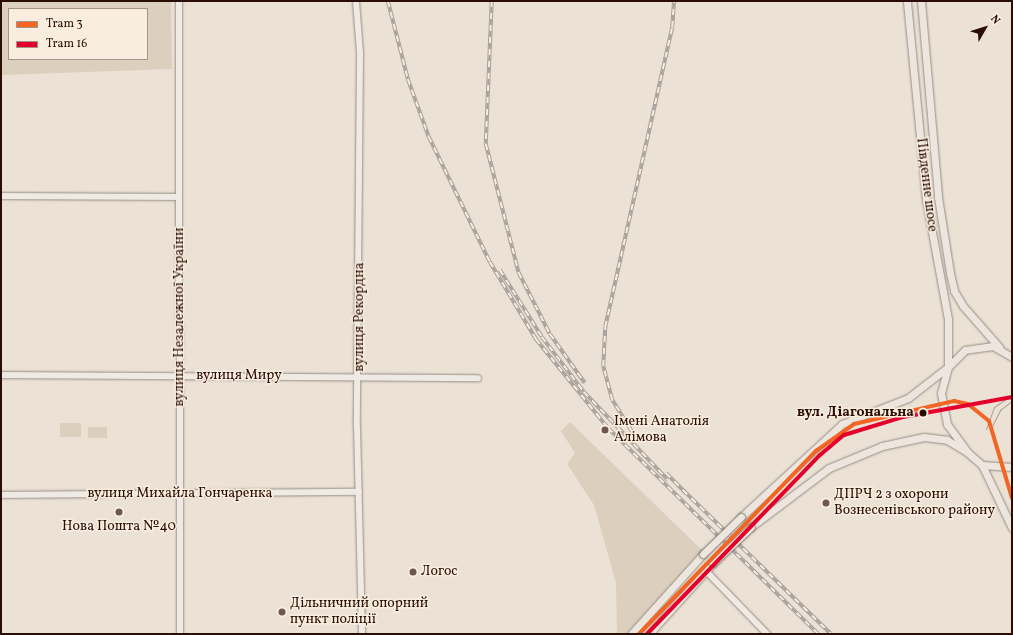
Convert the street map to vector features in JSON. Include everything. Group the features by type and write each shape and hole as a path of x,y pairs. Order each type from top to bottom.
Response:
{"main road":[{"name":"Південне шосе","path":"907,1 926,199 949,325 948,367 941,394 943,412 957,441 967,452"},
{"name":"Південне шосе","path":"921,1 938,197 954,291 999,348"},
{"path":"909,26 923,26"},
{"path":"631,634 703,554 842,424 908,398 948,367 965,350 981,346 999,348 1012,357"},
{"path":"649,634 713,563 751,527 829,468 882,446 924,437 947,440 967,452 982,465 1012,528"},
{"path":"982,465 1012,467"}],"street":[{"name":"вулиця Незалежної України","path":"179,1 180,634"},
{"name":"вулиця Рекордна","path":"356,1 360,53 359,492 362,634"},
{"path":"1,196 179,198"},
{"name":"вулиця Миру","path":"1,375 360,375 478,378"},
{"name":"вулиця Михайла Гончаренка","path":"1,495 179,495 359,492"},
{"path":"706,571 767,634"}],"shaded area":[{"path":"1,1 171,1 172,69 1,75"},
{"path":"570,422 705,553 631,634 617,634 616,583 594,505 567,464 575,453 561,431"},
{"path":"60,423 81,423 81,437 60,437"},
{"path":"88,427 107,427 107,438 88,438"}],"tram line":[{"path":"986,429 994,407 1012,395"},
{"name":"16","path":"647,634 820,455 844,435 903,417 1012,397"},
{"name":"3","path":"639,634 816,451 854,424 954,401 968,404 989,421 1012,498"},
{"path":"991,428 1000,410 1012,401"}],"railway":[{"path":"388,1 408,79 429,137 490,262 536,339 608,428 818,634"},
{"path":"492,1 486,144 519,273 550,334 585,383"},
{"path":"638,442 612,400 603,366 605,327 672,27 674,1"},
{"path":"500,270 542,337 584,392 668,480"},
{"path":"666,473 686,493"},
{"path":"683,490 831,634"}],"place":[{"name":"вул. Діагональна","path":"923,413"},
{"name":"Імені Анатолія Алімова","path":"605,430"},
{"name":"ДПРЧ 2 з охорони Вознесенівського району","path":"826,503"},
{"name":"Нова Пошта №40","path":"119,512"},
{"name":"Логос","path":"413,572"},
{"name":"Дільничний опорний пункт поліції","path":"282,612"}]}
